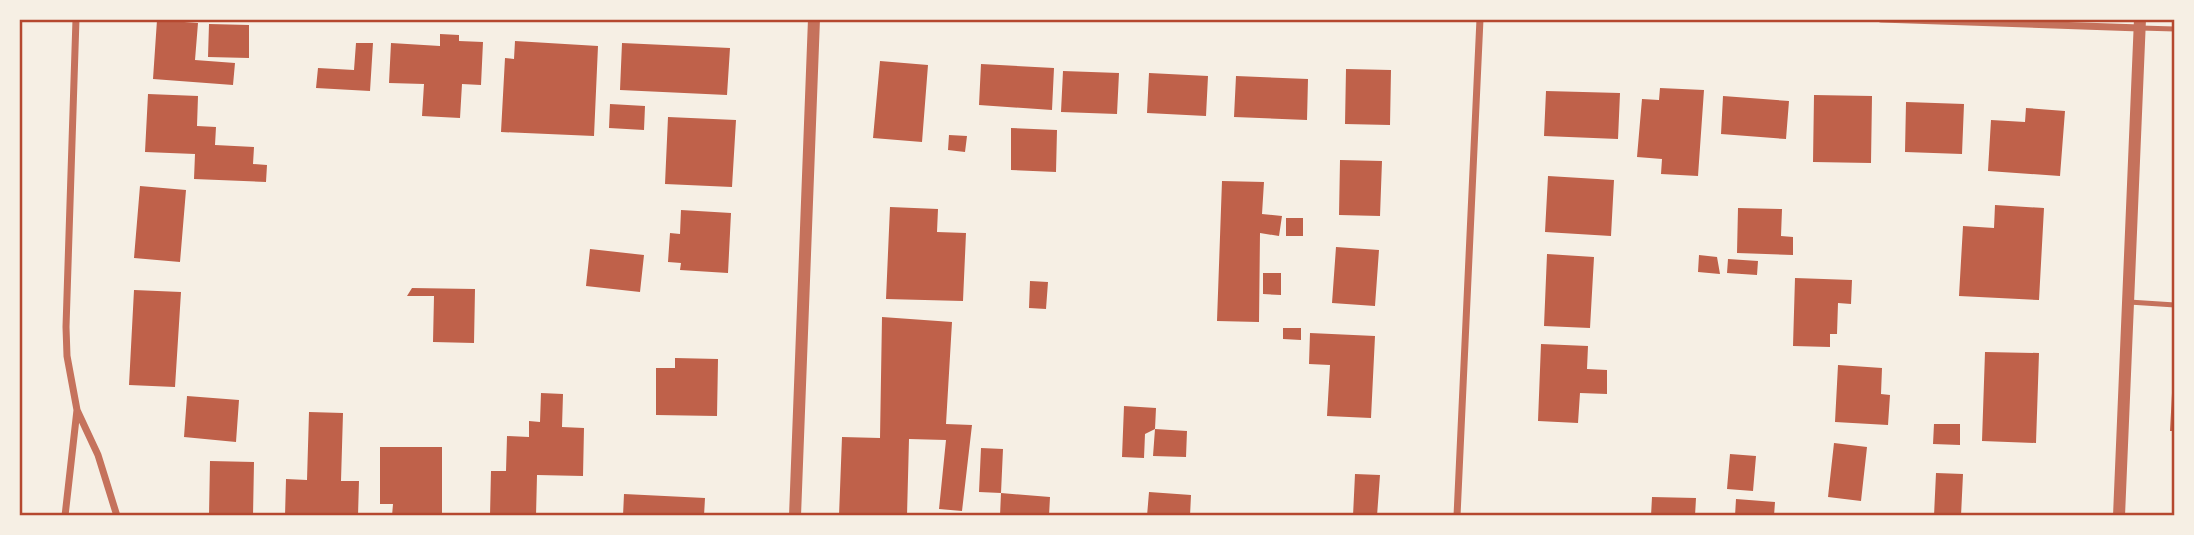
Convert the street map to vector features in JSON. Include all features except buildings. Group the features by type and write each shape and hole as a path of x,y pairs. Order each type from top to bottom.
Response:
{"street":[{"path":"65,516 77,410 66,327 76,19"},
{"path":"795,516 814,19"},
{"path":"1457,516 1480,19"},
{"path":"1881,19 2140,24 2119,516"},
{"path":"77,410 99,455 117,516"}],"lane":[{"path":"2140,24 2175,29"},
{"path":"2129,302 2175,305"}]}
